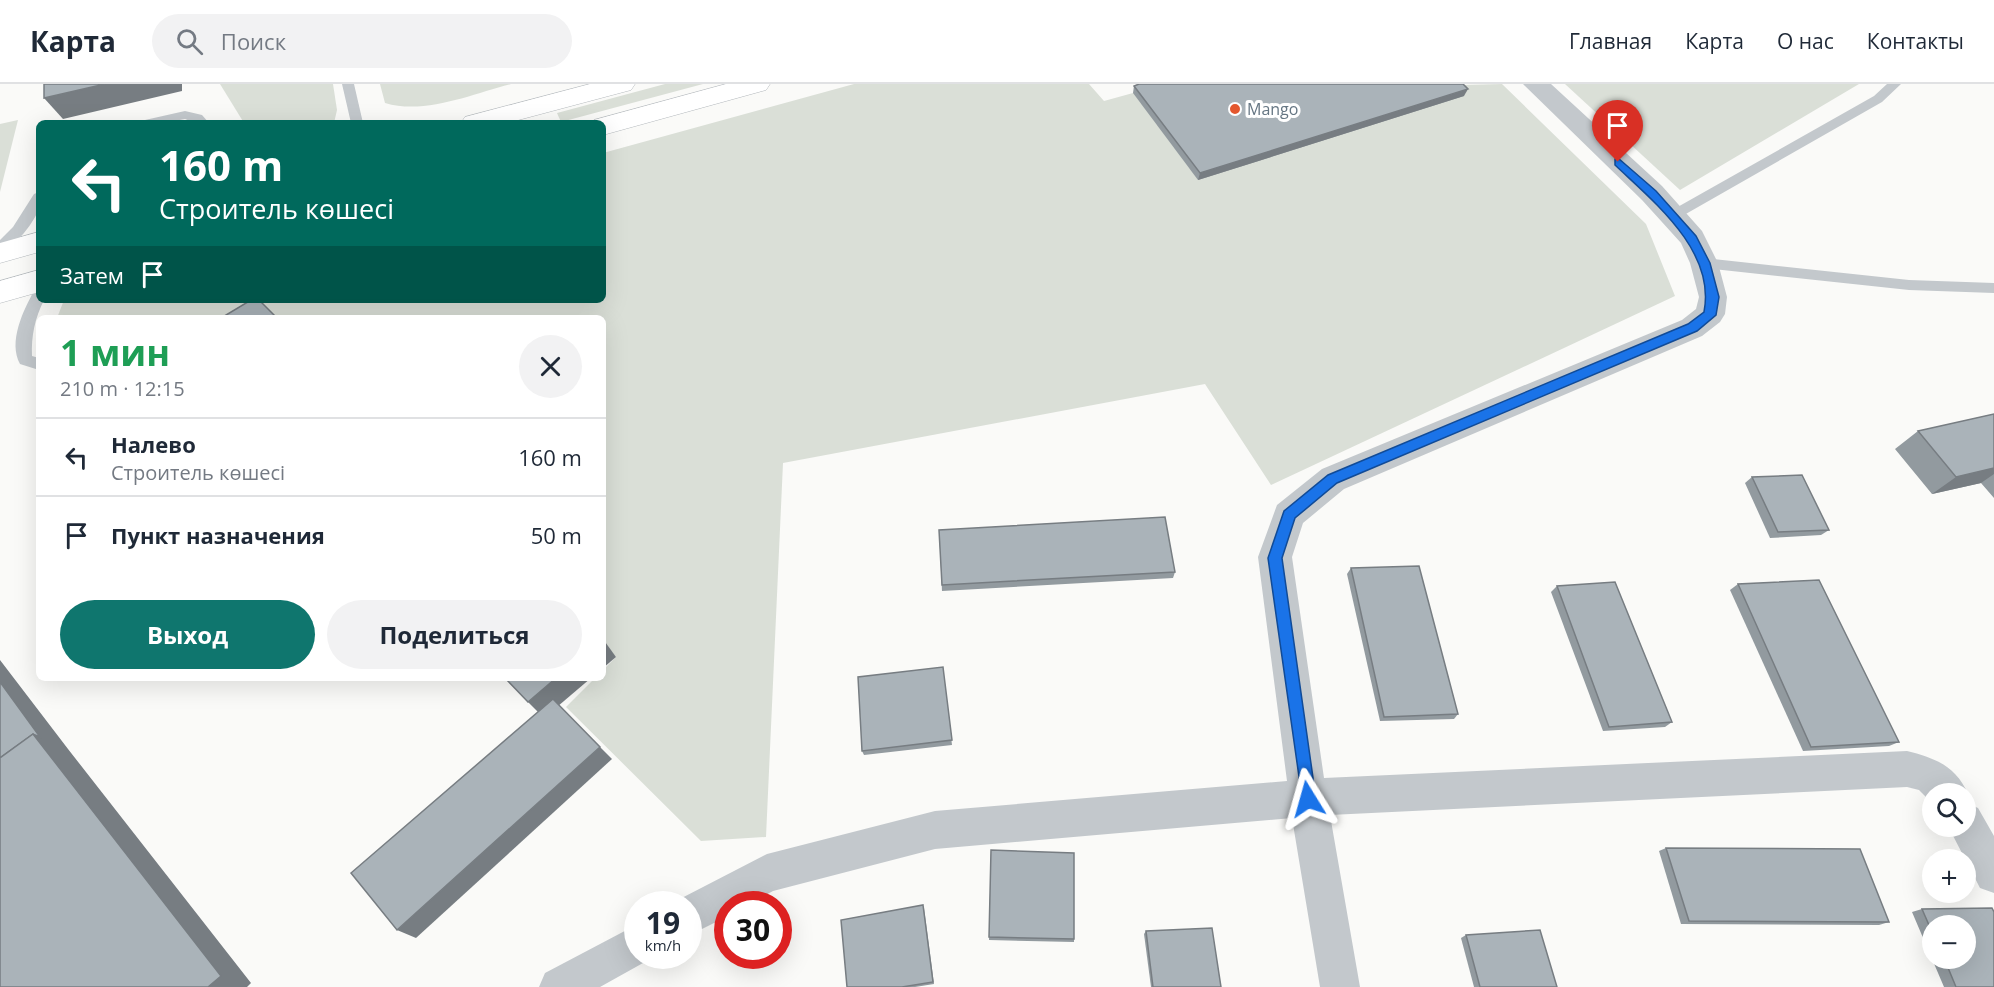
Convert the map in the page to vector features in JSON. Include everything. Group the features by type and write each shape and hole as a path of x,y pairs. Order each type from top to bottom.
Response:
{"main road":[{"path":"485,120 622,84"},
{"path":"606,125 757,84"},
{"path":"0,253 36,243"},
{"path":"0,292 36,282"}],"street":[{"path":"1340,987 1308,799 1275,558 1289,515 1333,479 1692,328 1710,315 1713,297 1704,263 1692,238 1652,194 1536,84"},
{"path":"702,908 767,873 935,830 1369,794 1907,769 1930,776 1937,783"},
{"path":"1974,837 1994,874"},
{"path":"559,987 624,952"}],"lane":[{"path":"348,84 356,120"},
{"path":"1672,216 1878,99 1895,84"},
{"path":"164,120 187,115 200,120"},
{"path":"0,248 18,231 36,202"},
{"path":"1704,263 1909,285 1981,290 1994,288"},
{"path":"36,301 26,323 23,344 25,360 36,363"}],"shaded area":[{"path":"220,84 333,84 337,110 335,120 242,120"},
{"path":"380,84 511,84 448,102 400,106 385,103"},
{"path":"665,84 703,84 568,120 560,120 557,113"},
{"path":"854,84 1089,84 1104,101 1133,93 1502,84 1646,224 1675,296 1271,485 1205,384 783,463 766,837 701,841 566,707 592,681 606,681 606,667 616,657 606,646 606,315 58,315 63,303 606,303 606,152"},
{"path":"1565,84 1859,84 1680,190"},
{"path":"18,120 0,192 0,124"}],"building":[{"path":"44,84 105,84 44,98"},
{"path":"1139,84 1463,84 1468,89 1200,173 1134,86"},
{"path":"246,303 262,303 274,315 226,315"},
{"path":"1994,414 1994,468 1956,477 1918,431"},
{"path":"1802,475 1829,530 1778,532 1752,477"},
{"path":"1165,517 1175,572 942,585 939,530"},
{"path":"1419,566 1458,714 1384,717 1351,568"},
{"path":"1819,580 1899,742 1811,747 1738,584"},
{"path":"1615,582 1672,722 1609,727 1557,586"},
{"path":"943,667 952,740 862,751 858,677"},
{"path":"508,681 552,681 528,702"},
{"path":"0,682 40,737 33,734 0,758"},
{"path":"553,699 600,747 397,930 351,873"},
{"path":"33,734 221,976 208,987 0,987 0,758"},
{"path":"1666,848 1860,849 1889,922 1689,921"},
{"path":"991,850 1074,853 1074,939 989,937"},
{"path":"923,905 933,982 902,987 847,987 841,920"},
{"path":"1992,908 1994,912 1994,987 1956,987 1949,969 1976,969 1976,915 1925,915 1922,909"},
{"path":"1212,928 1221,987 1153,987 1146,931"},
{"path":"1540,930 1557,987 1480,987 1466,935"}],"place":[{"name":"Mango","path":"1235,109"}],"route":[{"path":"1308,799 1275,558 1289,515 1333,479 1692,328 1710,315 1713,297 1704,263 1692,238 1652,194 1618,162"}]}
